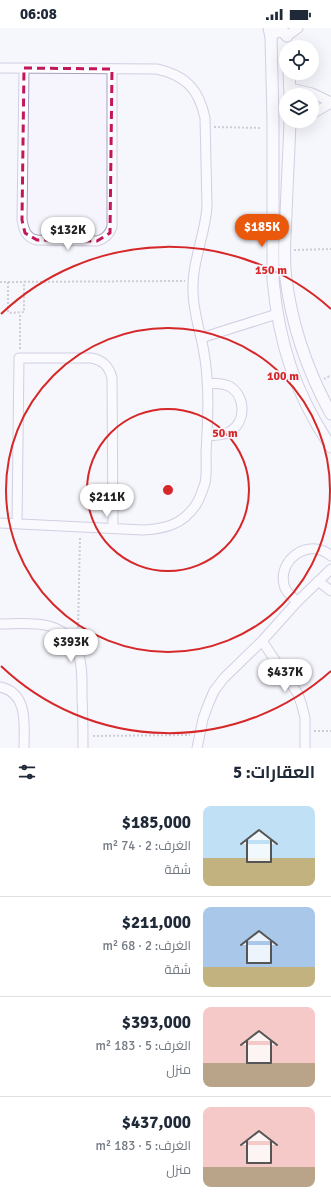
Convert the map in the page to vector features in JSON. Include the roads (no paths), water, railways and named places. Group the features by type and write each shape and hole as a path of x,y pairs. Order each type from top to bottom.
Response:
{"street":[{"path":"298,28 287,32 270,32 273,124 273,280 277,314 284,345 295,380 313,419 331,447"},
{"path":"0,68 157,69 169,71 180,77 190,84 197,94 202,105 205,118 206,214 193,281 193,291 208,384 205,484 198,502 190,513 174,524 159,530 143,530 0,523"},
{"path":"24,68 22,220 25,233 32,239 37,240 97,241 104,239 110,233 112,227 112,68"},
{"path":"319,97 331,103"},
{"path":"319,110 331,103"},
{"path":"273,124 279,122"},
{"path":"290,128 284,251 286,278 291,307 303,350 316,384 331,414"},
{"path":"273,280 286,278"},
{"path":"201,338 277,314"},
{"path":"17,523 19,358 91,358 97,359 108,366 112,378 113,528"},
{"path":"207,436 224,435 232,431 238,425 242,417 243,408 241,400 230,386 222,383 208,384"},
{"path":"298,602 286,589 284,576 287,564 292,557 300,552 316,548 325,551 331,556"},
{"path":"197,748 208,705 214,691 224,678 331,569"},
{"path":"318,581 331,591"},
{"path":"0,624 40,624 49,626 66,635 73,642 78,650 82,666 83,748"},
{"path":"262,641 298,694 305,718 304,748"},
{"path":"0,687 12,692 22,707 24,716 24,748"}]}
